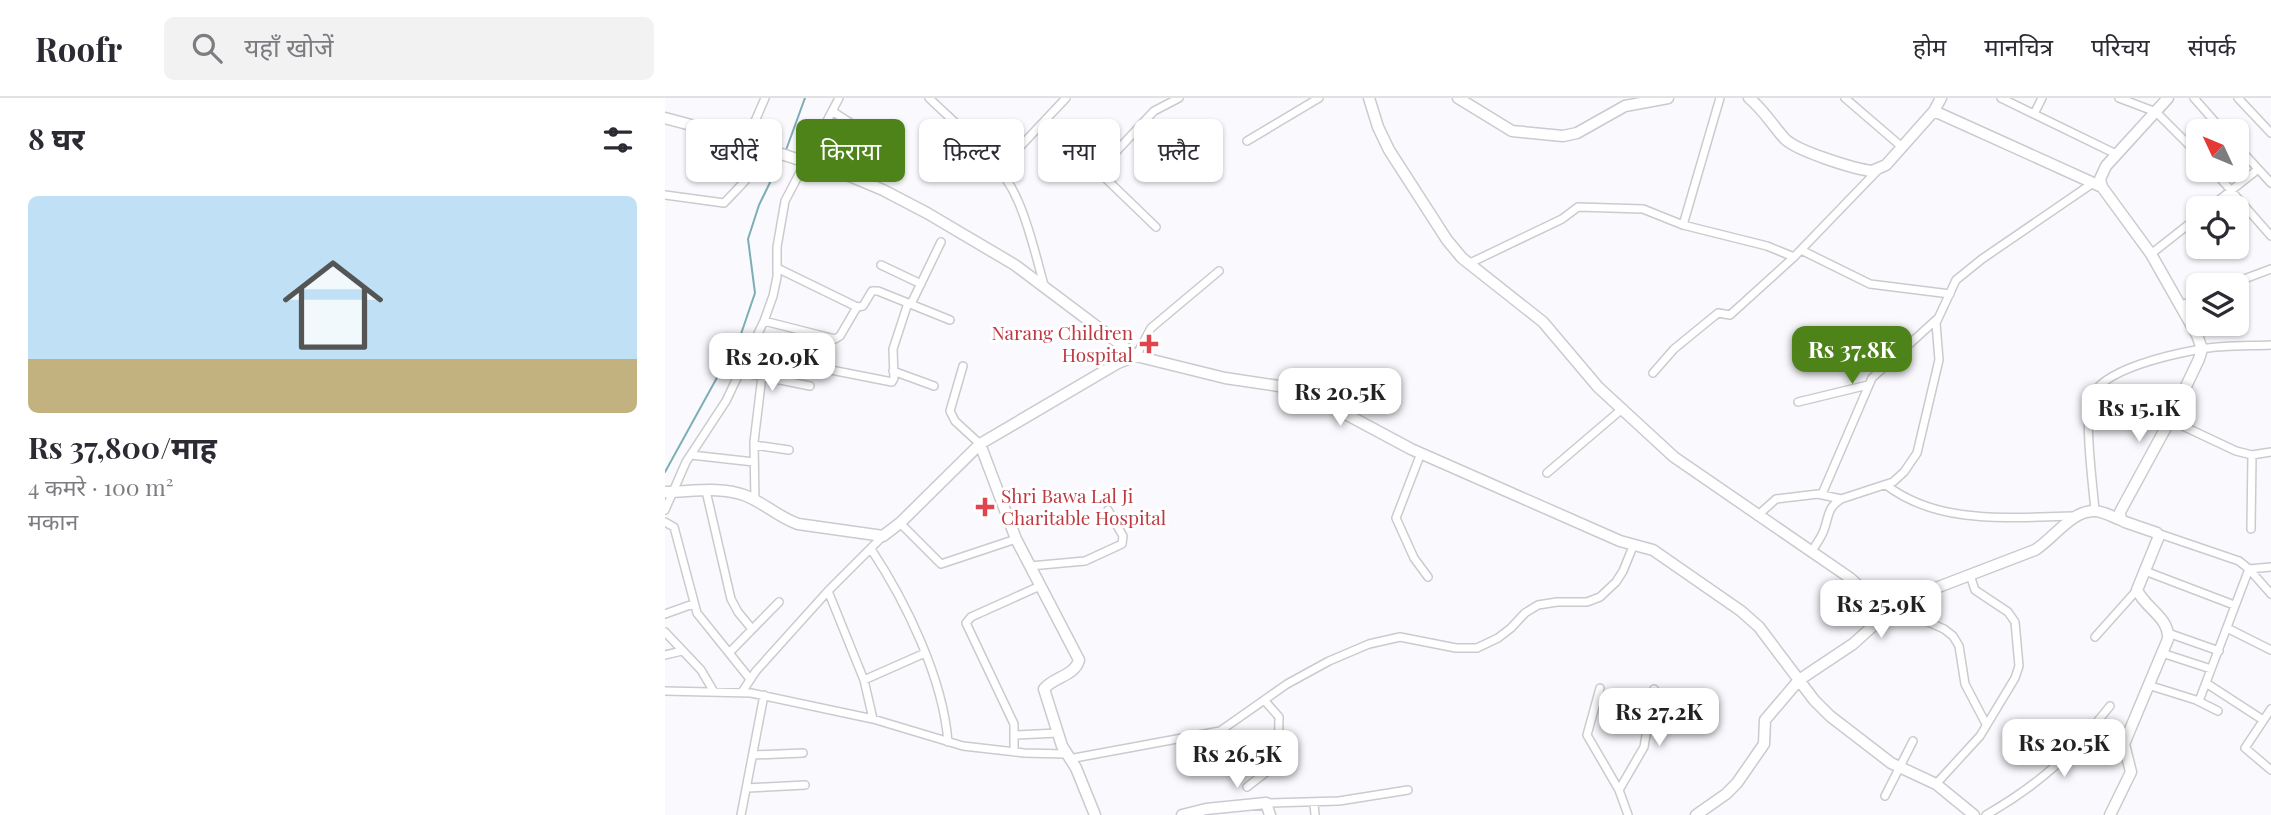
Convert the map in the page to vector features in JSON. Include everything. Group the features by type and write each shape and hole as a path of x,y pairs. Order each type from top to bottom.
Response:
{"street":[{"path":"757,119 765,98"},
{"path":"826,119 839,98"},
{"path":"929,98 950,119"},
{"path":"1046,119 1066,98"},
{"path":"1120,147 1154,111 1179,98"},
{"path":"1247,141 1319,98"},
{"path":"1369,98 1383,140 1395,161 1447,240 1468,264 1543,322 1598,387 1684,465 1891,609 1944,629 1953,636 1958,646 1965,684 1986,724"},
{"path":"1461,99 1512,131 1563,136 1577,133 1625,106 1668,98"},
{"path":"1683,225 1716,120 1720,98"},
{"path":"1749,98 1760,102 1785,139 1797,148 1865,170 1878,170"},
{"path":"1845,98 1902,147"},
{"path":"1653,373 1678,346 1718,313 1730,315 1794,257 1902,147 1934,111 1941,98"},
{"path":"2001,98 2116,154"},
{"path":"2034,114 2042,98"},
{"path":"2119,98 2156,111 2186,142"},
{"path":"1811,552 1822,534 1830,507 1841,499 1886,485 1904,472 1917,453 1939,360 1935,335 1938,319 1956,281 1982,259 2097,185 2116,154 2168,98"},
{"path":"2194,98 2212,119"},
{"path":"2238,98 2271,133"},
{"path":"832,111 844,119"},
{"path":"1934,111 2097,185 2151,254 2202,349 2170,420 2120,512 2121,520"},
{"path":"665,120 686,126"},
{"path":"1024,143 1038,128"},
{"path":"2249,160 2271,183"},
{"path":"665,510 667,492 726,401 764,321 773,296 777,247 785,201 796,166"},
{"path":"2225,196 2257,170"},
{"path":"665,195 724,203 743,182"},
{"path":"862,182 927,213 998,254 1044,285 1136,356 1225,378 1299,389 1421,453 1620,541 1653,551 1741,611 1759,627 1830,716 1898,767 1936,784 1974,815"},
{"path":"1007,182 1018,200 1044,285"},
{"path":"1109,182 1156,227"},
{"path":"2225,182 2271,236"},
{"path":"1468,264 1562,219 1578,207 1643,209 1683,225 1759,243 1794,257"},
{"path":"2151,254 2186,226"},
{"path":"822,336 826,369 889,382 893,380 893,349 910,304 941,242"},
{"path":"1801,250 1870,284 1950,294"},
{"path":"881,265 921,284"},
{"path":"777,268 857,307 863,306 874,290 950,320"},
{"path":"2249,277 2271,269"},
{"path":"742,692 750,679 828,591 979,444 1118,363 1136,356 1151,328 1219,271"},
{"path":"2180,306 2186,303"},
{"path":"764,321 838,338 857,307"},
{"path":"1822,494 1868,385 1881,368 1938,319"},
{"path":"2095,511 2089,409 2094,391 2112,376 2139,365 2202,349 2271,345"},
{"path":"963,366 950,411 955,421 979,444 1016,539 1079,660 1075,668 1047,684 1044,689 1067,756 1079,774 1095,815"},
{"path":"893,371 934,386"},
{"path":"740,372 810,386"},
{"path":"755,501 754,445 762,376"},
{"path":"1798,402 1868,385"},
{"path":"1548,473 1622,409"},
{"path":"2170,420 2236,451 2252,455 2271,452"},
{"path":"754,445 789,450"},
{"path":"1421,453 1396,518 1414,558 1428,577"},
{"path":"691,455 754,462"},
{"path":"2251,529 2252,455"},
{"path":"1886,485 1916,503 1965,516 2075,516 2095,511 2227,556 2249,569 2271,594"},
{"path":"706,491 731,598 737,612 752,629"},
{"path":"667,492 736,493 798,524 883,536"},
{"path":"1757,516 1776,499 1822,494 1841,499"},
{"path":"1030,566 1079,562 1119,546 1124,541 1123,536 1108,510"},
{"path":"1696,815 1737,783 1765,744 1765,720 1799,680 1853,644 1891,609 1915,596 2035,550 2053,538 2075,516"},
{"path":"665,522 674,527 693,604 702,621 750,679"},
{"path":"900,523 941,564 1016,539"},
{"path":"2095,637 2137,590 2158,538 2157,533"},
{"path":"665,691 742,692 764,695 873,719 948,742 1014,752 1067,756 1220,731 1317,667 1369,644 1400,637 1457,648 1477,648 1499,638 1525,613 1538,605 1592,601 1600,597 1616,582 1634,544"},
{"path":"870,549 889,577 925,653 936,685 948,742"},
{"path":"2249,569 2271,567"},
{"path":"2199,701 2249,569"},
{"path":"2145,570 2234,604"},
{"path":"1936,784 1974,743 2018,672 2017,627 2013,617 1975,590 1970,575"},
{"path":"1014,752 1014,723 966,623 971,617 1040,586"},
{"path":"2110,815 2131,772 2124,744 2168,633 2162,621 2137,590"},
{"path":"828,591 864,680 873,719"},
{"path":"729,653 779,602"},
{"path":"665,614 693,604"},
{"path":"2227,628 2271,650"},
{"path":"665,632 701,670 714,692"},
{"path":"2168,633 2218,651"},
{"path":"665,655 682,651"},
{"path":"864,680 925,653"},
{"path":"2162,653 2211,669"},
{"path":"2206,683 2263,719"},
{"path":"2148,685 2199,701 2218,711"},
{"path":"1600,688 1587,736 1619,790 1628,815"},
{"path":"1619,790 1634,769 1644,747 1654,689"},
{"path":"741,815 764,695"},
{"path":"1247,787 1275,766 1279,759 1279,717 1265,701"},
{"path":"1986,815 2051,772 2110,706"},
{"path":"2271,709 2245,748 2271,770"},
{"path":"1016,735 1058,733"},
{"path":"1885,796 1913,741"},
{"path":"753,754 803,753"},
{"path":"747,788 805,785"},
{"path":"1182,815 1206,808 1360,799 1408,790"},
{"path":"1266,803 1270,815"},
{"path":"1314,803 1315,815"}],"waterway":[{"path":"786,150 805,98"},
{"path":"665,472 741,334 755,293 748,239 759,205 770,182"}],"place":[{"name":"Narang Children Hospital","path":"1149,344"},
{"name":"Shri Bawa Lal Ji Charitable Hospital","path":"985,507"}]}
